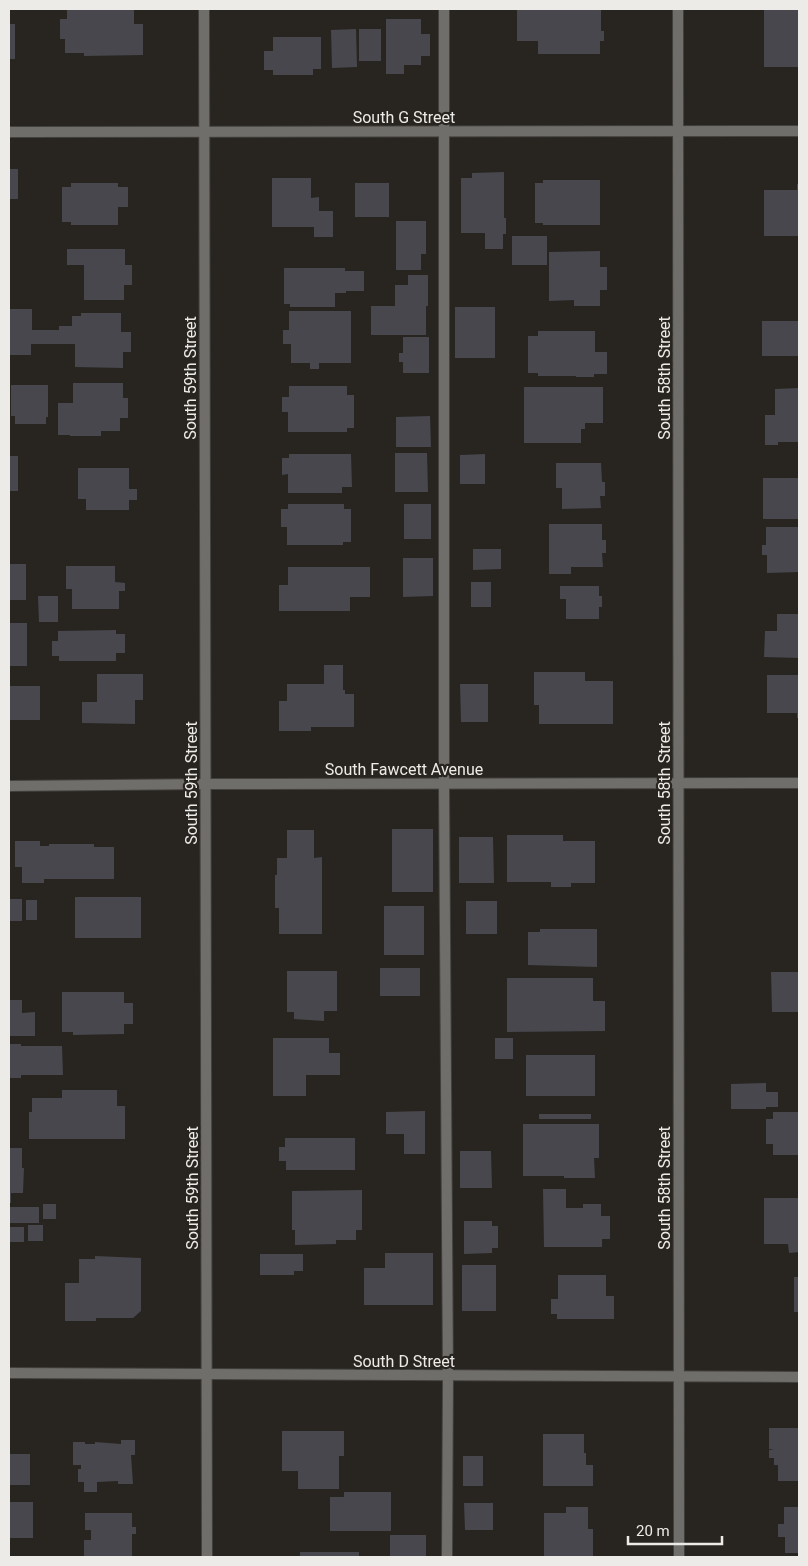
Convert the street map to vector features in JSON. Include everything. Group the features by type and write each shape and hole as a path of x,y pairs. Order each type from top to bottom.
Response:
{"street":[{"name":"South 59th Street","path":"204,9 207,1557"},
{"path":"444,9 444,784 448,1376 447,1557"},
{"name":"South 58th Street","path":"678,9 679,1557"},
{"name":"South G Street","path":"9,132 799,130"},
{"name":"South Fawcett Avenue","path":"9,786 799,783"},
{"name":"South D Street","path":"9,1373 799,1377"}],"building":[{"path":"67,9 134,9 134,24 143,24 143,55 84,56 84,53 65,53 65,39 60,39 60,19 67,19"},
{"path":"517,9 601,9 601,31 604,31 604,41 600,41 600,54 538,54 538,41 517,41"},
{"path":"764,9 799,9 799,67 764,67"},
{"path":"386,19 421,19 421,34 430,34 430,56 421,56 421,65 404,65 404,74 386,74"},
{"path":"9,24 15,24 15,59 9,59"},
{"path":"356,29 357,67 332,68 331,30"},
{"path":"359,29 381,29 381,61 359,61"},
{"path":"273,37 321,37 321,69 313,69 313,75 273,75 273,70 264,70 264,51 273,51"},
{"path":"9,169 18,169 18,199 9,199"},
{"path":"504,172 506,234 503,234 503,249 485,249 485,233 461,233 461,178 472,178 472,173"},
{"path":"272,178 311,178 311,198 319,197 319,211 333,211 333,237 314,237 314,227 272,227"},
{"path":"543,180 600,180 600,225 543,225 543,223 535,223 535,183 543,183"},
{"path":"71,183 118,183 118,187 128,187 128,207 118,207 118,225 71,225 71,222 62,222 62,187 71,187"},
{"path":"355,183 389,183 389,217 355,217"},
{"path":"797,184 799,184 799,236 764,236 764,190 797,190"},
{"path":"396,221 426,221 426,254 421,254 421,270 396,270"},
{"path":"512,236 547,236 547,265 512,265"},
{"path":"67,249 125,249 125,265 132,265 132,285 124,285 124,300 84,300 84,265 67,265"},
{"path":"600,251 600,267 607,267 607,290 600,290 600,306 574,306 574,300 549,301 549,252"},
{"path":"284,268 345,268 345,271 364,271 364,291 335,293 335,307 290,307 290,304 284,304"},
{"path":"408,275 428,275 426,335 371,335 371,306 395,306 395,285 408,285"},
{"path":"455,307 495,307 495,358 455,358"},
{"path":"9,309 32,309 32,330 59,330 59,326 72,326 72,316 81,316 81,313 121,313 121,332 131,332 131,352 123,352 123,368 75,367 75,344 31,344 31,355 9,355"},
{"path":"289,311 351,311 351,363 319,363 319,369 310,369 310,363 291,363 291,344 283,344 283,330 289,330"},
{"path":"762,321 799,321 799,356 762,356"},
{"path":"538,331 595,331 595,352 607,352 607,374 594,374 594,377 576,377 538,376 538,373 528,373 528,336 538,336"},
{"path":"403,337 429,337 429,373 403,373 403,362 399,362 399,353 403,353"},
{"path":"73,383 123,383 123,398 128,398 128,418 120,418 120,431 101,431 101,436 58,435 58,403 73,403"},
{"path":"11,385 48,385 48,417 46,417 46,424 15,424 15,416 11,416"},
{"path":"289,386 347,386 347,395 354,395 354,428 347,428 347,432 288,432 288,412 282,412 282,397 289,397"},
{"path":"524,387 603,387 603,423 585,423 585,429 581,429 581,443 524,443"},
{"path":"799,388 799,442 778,442 778,445 765,445 765,415 775,415 775,389"},
{"path":"430,416 431,447 396,447 396,417"},
{"path":"395,453 427,453 428,492 395,492"},
{"path":"289,454 351,454 352,487 342,487 342,493 288,493 288,474 282,475 282,458 289,458"},
{"path":"485,454 485,484 460,484 460,455"},
{"path":"9,456 18,456 18,491 9,491"},
{"path":"556,463 601,463 602,482 605,482 605,496 600,496 601,508 562,509 562,488 556,488"},
{"path":"78,468 129,468 129,489 137,489 137,500 129,500 129,510 86,510 86,499 78,499"},
{"path":"763,478 799,478 799,519 763,519"},
{"path":"288,504 344,504 344,509 351,509 351,542 343,542 343,545 287,545 287,527 281,527 281,509 288,509"},
{"path":"404,504 431,504 431,539 404,539"},
{"path":"549,524 602,524 602,540 606,540 606,553 602,553 603,567 571,567 571,574 549,574"},
{"path":"766,527 799,527 799,572 767,573 767,555 762,555 762,545 766,545"},
{"path":"473,549 501,549 501,569 473,570"},
{"path":"403,558 433,558 433,596 403,597"},
{"path":"9,564 26,564 26,600 9,600"},
{"path":"66,566 115,566 115,582 125,583 125,591 119,591 119,609 72,609 72,589 66,589"},
{"path":"288,567 370,567 370,597 350,597 350,611 279,611 279,585 288,585"},
{"path":"471,582 491,582 491,607 471,607"},
{"path":"560,586 599,586 599,596 602,596 602,607 599,607 599,619 566,619 566,599 560,599"},
{"path":"38,596 58,596 58,622 39,622"},
{"path":"777,614 799,614 799,658 764,657 765,631 777,631"},
{"path":"9,623 27,623 27,666 9,666"},
{"path":"116,630 116,634 125,634 125,653 116,653 116,661 59,661 59,656 52,656 52,641 58,641 58,631"},
{"path":"324,665 343,665 343,690 345,690 345,694 354,694 354,727 311,727 311,731 279,731 279,701 287,701 287,684 324,684"},
{"path":"534,672 585,672 585,681 613,681 613,724 539,724 539,705 534,705"},
{"path":"97,674 143,674 143,700 135,700 135,724 82,723 82,702 97,702"},
{"path":"767,675 799,675 799,718 797,718 797,713 767,713"},
{"path":"460,684 488,684 488,722 461,722"},
{"path":"9,686 40,686 40,720 9,720"},
{"path":"392,829 433,829 433,892 392,892"},
{"path":"287,830 314,830 314,858 322,857 322,934 279,934 279,908 275,908 275,875 277,875 277,858 287,858"},
{"path":"507,835 563,835 563,841 595,841 595,883 571,883 571,887 551,887 551,882 507,882"},
{"path":"459,837 493,837 494,883 459,883"},
{"path":"15,841 40,841 40,846 49,846 49,844 94,844 94,847 114,847 114,879 44,879 44,883 22,883 22,867 15,867"},
{"path":"75,897 141,897 141,938 75,938"},
{"path":"9,899 22,899 22,921 9,921"},
{"path":"26,900 37,900 37,920 26,920"},
{"path":"466,901 497,901 497,934 466,934"},
{"path":"384,906 424,906 424,955 384,955"},
{"path":"540,929 597,929 597,967 528,965 528,932 540,932"},
{"path":"380,968 420,968 420,996 380,996"},
{"path":"287,971 337,971 337,1011 324,1011 324,1021 294,1019 294,1012 287,1012"},
{"path":"771,972 799,972 799,1012 772,1012"},
{"path":"507,978 593,978 593,1001 605,1001 605,1031 507,1032"},
{"path":"62,992 124,992 124,1003 133,1003 133,1024 124,1024 124,1034 73,1035 73,1032 62,1032"},
{"path":"9,1000 22,1000 22,1013 35,1012 35,1036 9,1036"},
{"path":"273,1038 329,1038 329,1053 340,1053 340,1075 306,1075 306,1096 273,1096"},
{"path":"495,1038 513,1038 513,1059 495,1059"},
{"path":"9,1044 21,1044 21,1046 62,1046 63,1075 21,1075 21,1078 9,1078"},
{"path":"526,1055 595,1055 595,1096 526,1096"},
{"path":"766,1083 766,1092 778,1092 778,1107 731,1109 731,1084"},
{"path":"62,1090 117,1090 117,1106 125,1106 125,1139 29,1139 29,1112 32,1112 32,1098 62,1098"},
{"path":"425,1111 425,1154 404,1154 404,1134 386,1134 386,1112"},
{"path":"773,1112 799,1112 799,1155 773,1155 773,1144 766,1144 766,1119 773,1119"},
{"path":"539,1114 591,1114 591,1119 539,1119"},
{"path":"523,1124 599,1124 599,1158 594,1158 595,1178 523,1176"},
{"path":"285,1138 355,1138 355,1170 286,1170 286,1161 279,1161 279,1147 285,1147"},
{"path":"9,1148 22,1148 22,1168 24,1168 23,1193 11,1193 11,1203 9,1203"},
{"path":"460,1151 491,1151 492,1188 460,1188"},
{"path":"543,1189 566,1189 566,1208 583,1208 583,1204 601,1204 601,1216 610,1216 610,1239 602,1239 602,1247 544,1247"},
{"path":"362,1190 362,1230 356,1230 356,1240 336,1240 336,1244 295,1245 295,1230 292,1230 292,1191"},
{"path":"764,1198 799,1198 799,1252 789,1253 788,1244 764,1244"},
{"path":"43,1204 56,1204 56,1219 43,1219"},
{"path":"9,1207 39,1207 39,1223 9,1223"},
{"path":"464,1221 492,1221 492,1226 498,1226 498,1248 492,1248 492,1253 464,1254"},
{"path":"28,1225 43,1225 43,1241 28,1241"},
{"path":"9,1227 24,1227 24,1242 9,1242"},
{"path":"385,1253 433,1253 433,1305 364,1305 364,1268 385,1268"},
{"path":"260,1254 303,1254 303,1271 294,1271 294,1275 260,1275"},
{"path":"95,1256 141,1258 141,1311 133,1318 96,1318 96,1321 65,1321 65,1283 79,1283 79,1259 95,1259"},
{"path":"462,1265 496,1265 496,1311 462,1311"},
{"path":"558,1275 606,1275 606,1296 614,1296 614,1319 557,1319 557,1314 551,1314 551,1299 558,1299"},
{"path":"794,1277 799,1277 799,1312 794,1312"},
{"path":"769,1428 799,1428 799,1481 778,1481 778,1465 774,1465 774,1458 769,1458 769,1450 774,1450 769,1449"},
{"path":"282,1431 344,1431 344,1456 339,1456 339,1489 298,1489 298,1471 282,1471"},
{"path":"543,1434 584,1434 586,1465 593,1465 593,1486 543,1486"},
{"path":"121,1440 135,1440 135,1455 131,1455 133,1484 118,1484 118,1481 97,1482 97,1492 84,1492 84,1482 78,1482 78,1469 81,1469 81,1465 73,1465 73,1442 121,1444"},
{"path":"9,1454 30,1454 30,1485 9,1485"},
{"path":"463,1456 483,1456 483,1486 463,1486"},
{"path":"344,1492 391,1492 391,1531 330,1531 330,1497 344,1497"},
{"path":"9,1502 33,1502 33,1538 9,1538"},
{"path":"464,1503 493,1503 493,1530 465,1530"},
{"path":"566,1507 588,1507 588,1529 593,1529 593,1557 544,1557 544,1513 566,1513"},
{"path":"784,1507 799,1507 799,1553 785,1553 785,1537 778,1537 778,1524 784,1524"},
{"path":"85,1513 132,1513 132,1527 136,1527 136,1534 132,1534 132,1557 84,1557 84,1540 91,1540 91,1530 85,1530"},
{"path":"390,1535 426,1535 426,1557 390,1557"},
{"path":"300,1552 359,1552 359,1557 300,1557"}]}
